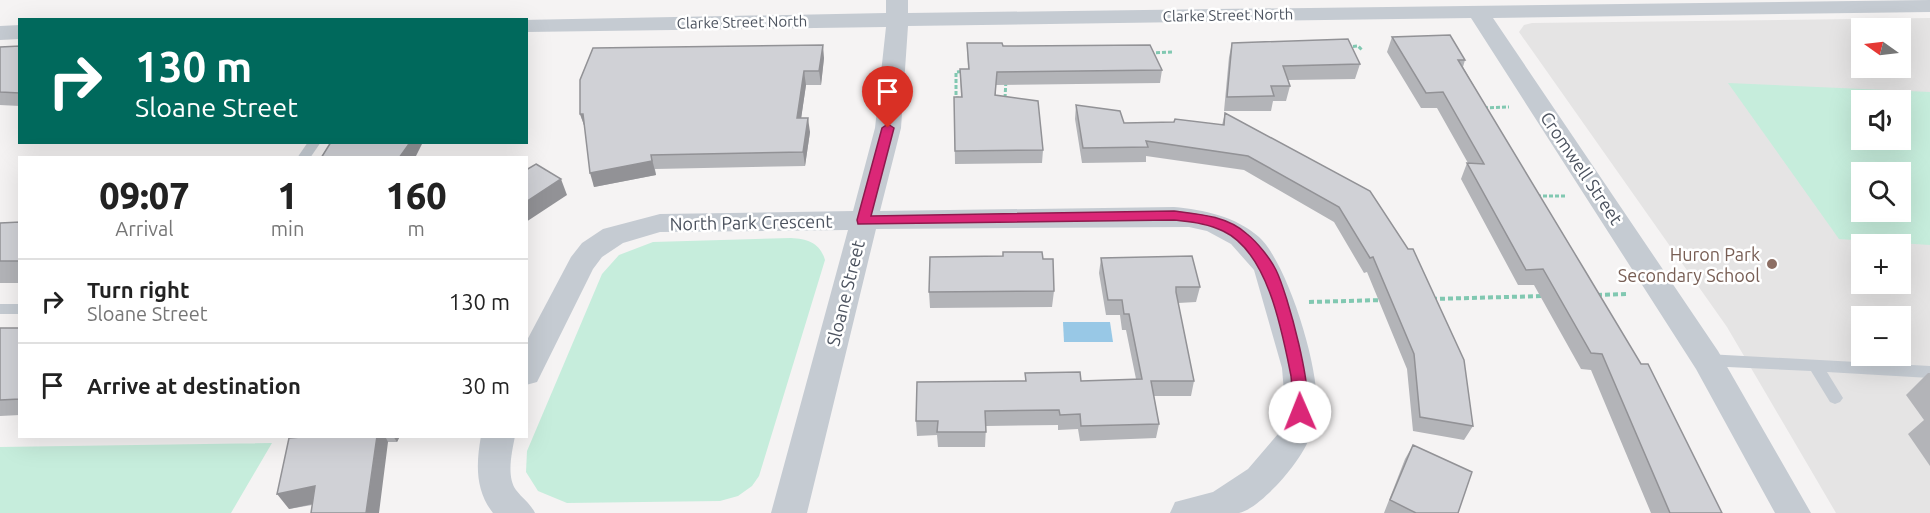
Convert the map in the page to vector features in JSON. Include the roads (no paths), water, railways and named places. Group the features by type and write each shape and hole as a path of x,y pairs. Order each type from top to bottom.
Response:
{"street":[{"name":"Clarke Street North","path":"528,25 897,10 1477,11 1930,5"},
{"name":"Sloane Street","path":"789,513 888,128 897,10"},
{"name":"Cromwell Street","path":"1477,11 1707,360 1793,513"},
{"path":"0,33 18,32"},
{"name":"North Park Crescent","path":"528,369 581,264 592,250 613,236 660,223 734,220 1174,216 1206,220 1228,228 1243,237 1258,253 1269,270 1300,385 1300,415 1292,437 1279,458 1257,482 1223,504 1188,513"},
{"path":"498,438 493,458 494,479 499,495 509,508 517,513"}],"lane":[{"path":"0,309 18,309"},
{"path":"1707,360 1930,372"},
{"path":"1815,366 1835,398"}],"water":[{"path":"1063,322 1110,322 1113,342 1064,342"}],"place":[{"name":"Huron Park Secondary School","path":"1772,264"}]}
